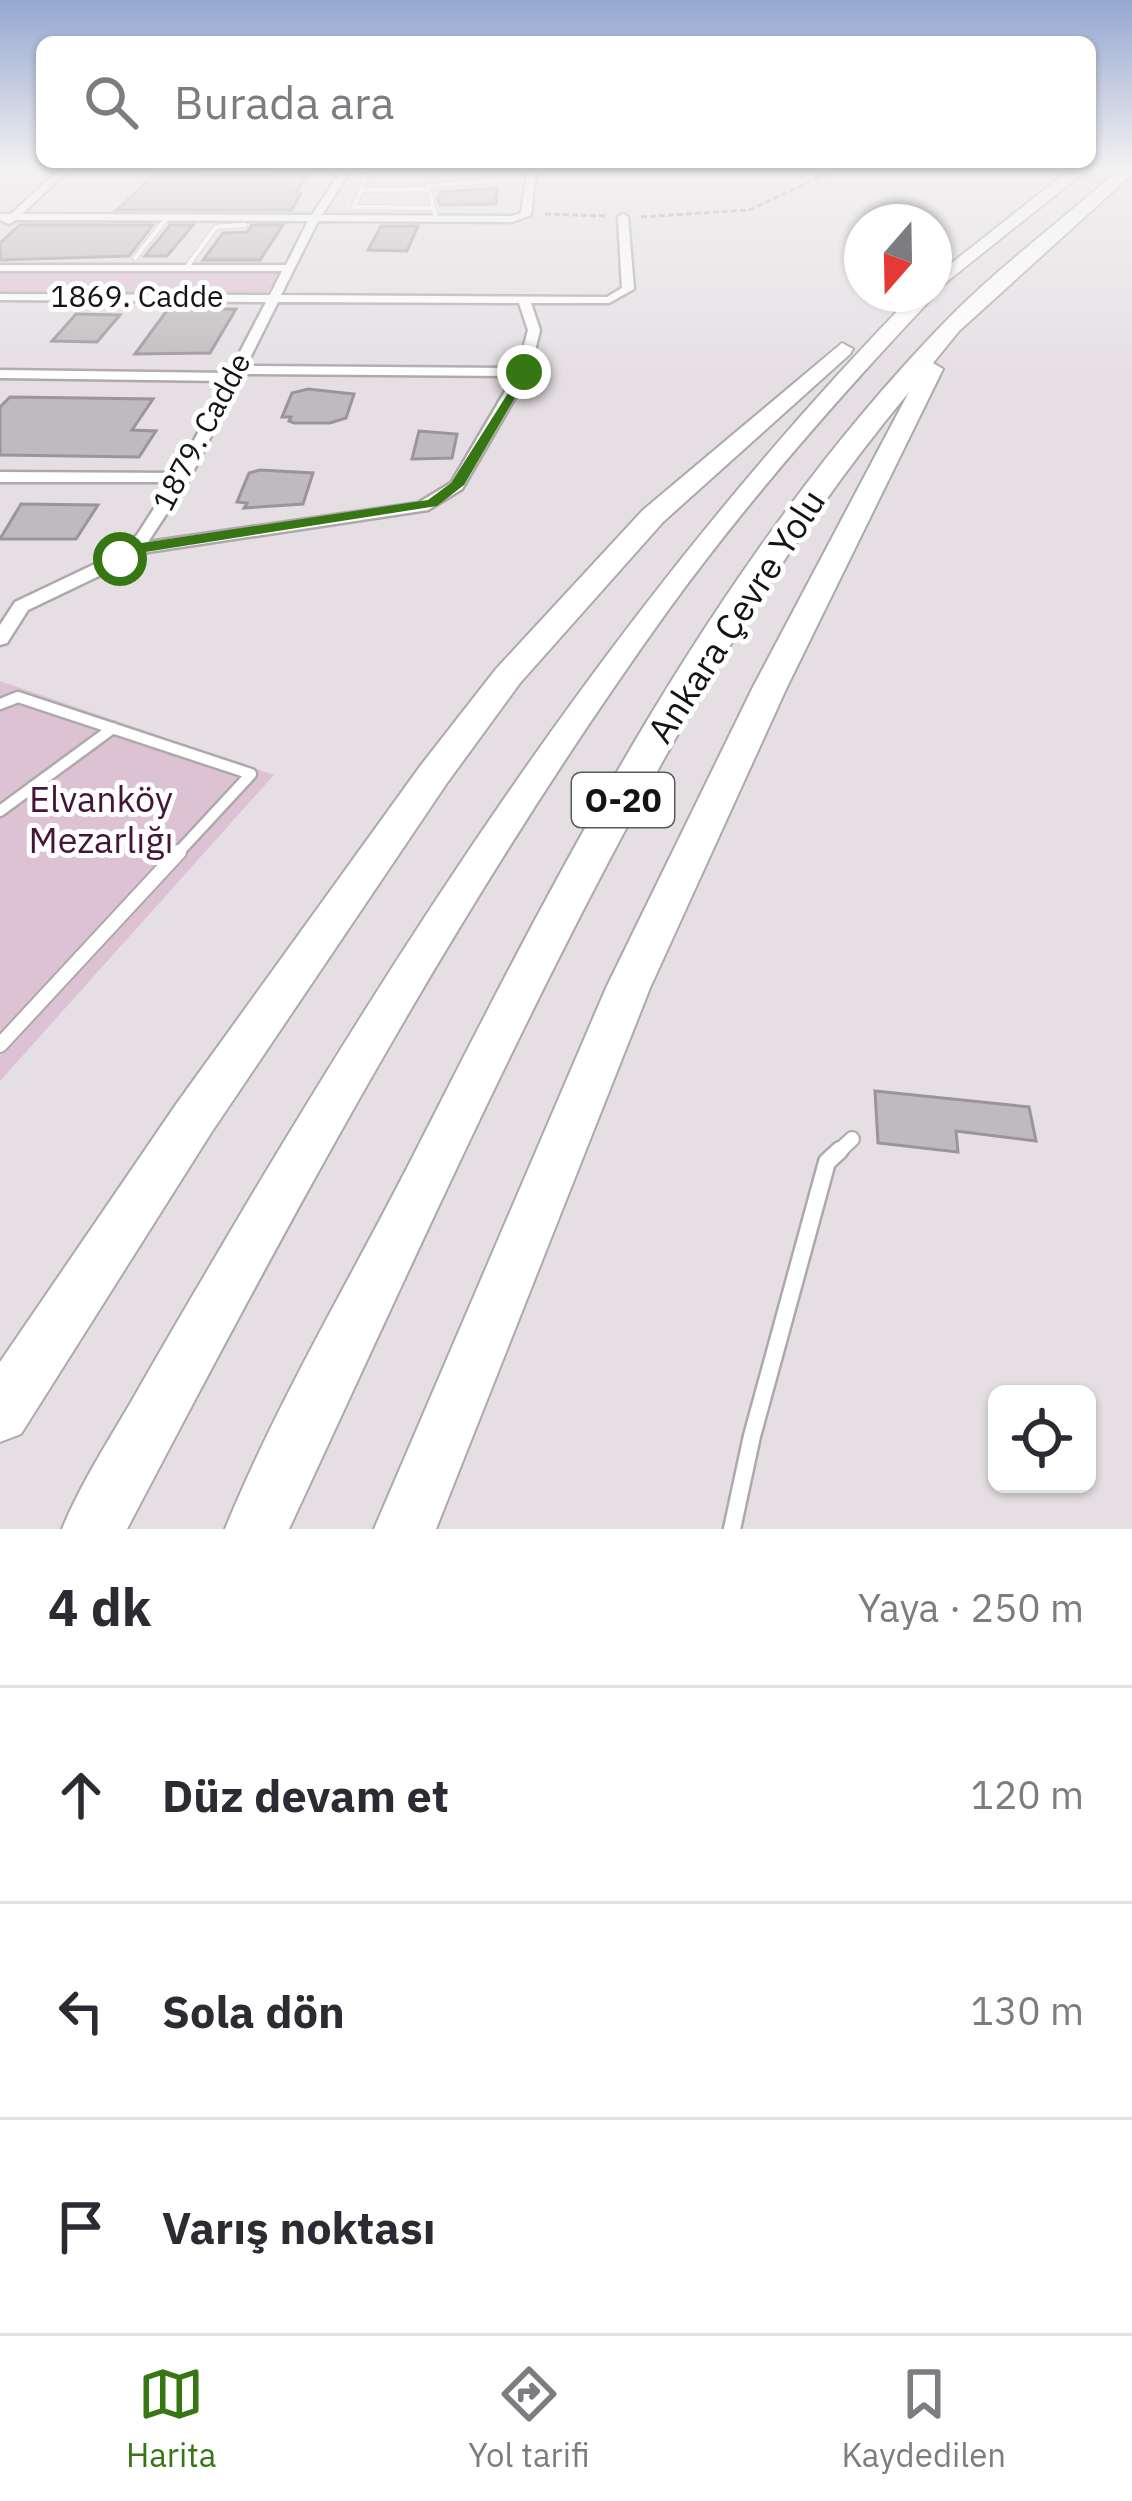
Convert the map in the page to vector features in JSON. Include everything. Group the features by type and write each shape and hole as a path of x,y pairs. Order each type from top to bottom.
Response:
{"highway":[{"path":"952,272 993,239"},
{"name":"Ankara Çevre Yolu","path":"256,1529 518,993 651,748 749,588 832,469 952,327 1050,239"},
{"path":"0,1413 194,1118 508,676 617,553 671,500 850,342 897,312"},
{"name":"Ankara Çevre Yolu","path":"93,1529 374,1032 608,670 785,440 908,312"},
{"path":"405,1529 628,988 739,750 952,327"}],"street":[{"name":"1879. Cadde","path":"21,606 135,549 182,478 304,239"},
{"name":"1869. Cadde","path":"0,296 608,300 628,290 624,239"},
{"path":"0,268 290,268"},
{"path":"135,549 432,503 457,485 524,372 534,330 524,299"},
{"path":"0,374 524,372"},
{"path":"0,477 182,478"},
{"path":"0,606 21,606"},
{"path":"0,639 21,606"}],"lane":[{"path":"135,258 150,239"},
{"path":"186,268 207,239"},
{"path":"0,704 18,697 251,774 0,1045"},
{"path":"0,811 113,728"},
{"path":"732,1529 752,1436 827,1162 852,1139"}],"green space":[{"path":"0,272 282,272 265,295 0,293"},
{"name":"Elvanköy Mezarlığı","path":"0,681 274,775 0,1081"}],"building":[{"path":"142,239 129,256 0,260 0,243"},
{"path":"158,239 181,239 167,256 145,256"},
{"path":"218,239 274,239 260,260 203,260"},
{"path":"374,239 412,239 407,251 368,250"},
{"path":"168,309 236,309 210,353 135,354"},
{"path":"76,314 120,315 97,342 52,341"},
{"path":"308,389 354,394 346,418 294,423 291,417 282,417 292,393"},
{"path":"10,397 153,399 132,430 156,431 139,457 0,455 0,407"},
{"path":"419,431 457,434 452,458 412,459"},
{"path":"249,473 313,473 303,504 244,508 247,503 237,502"},
{"path":"21,504 98,505 76,539 0,539"},
{"path":"875,1091 1029,1107 1036,1141 956,1131 958,1152 878,1143"}],"route":[{"path":"120,559 135,549 432,503 457,485 524,372"}]}
